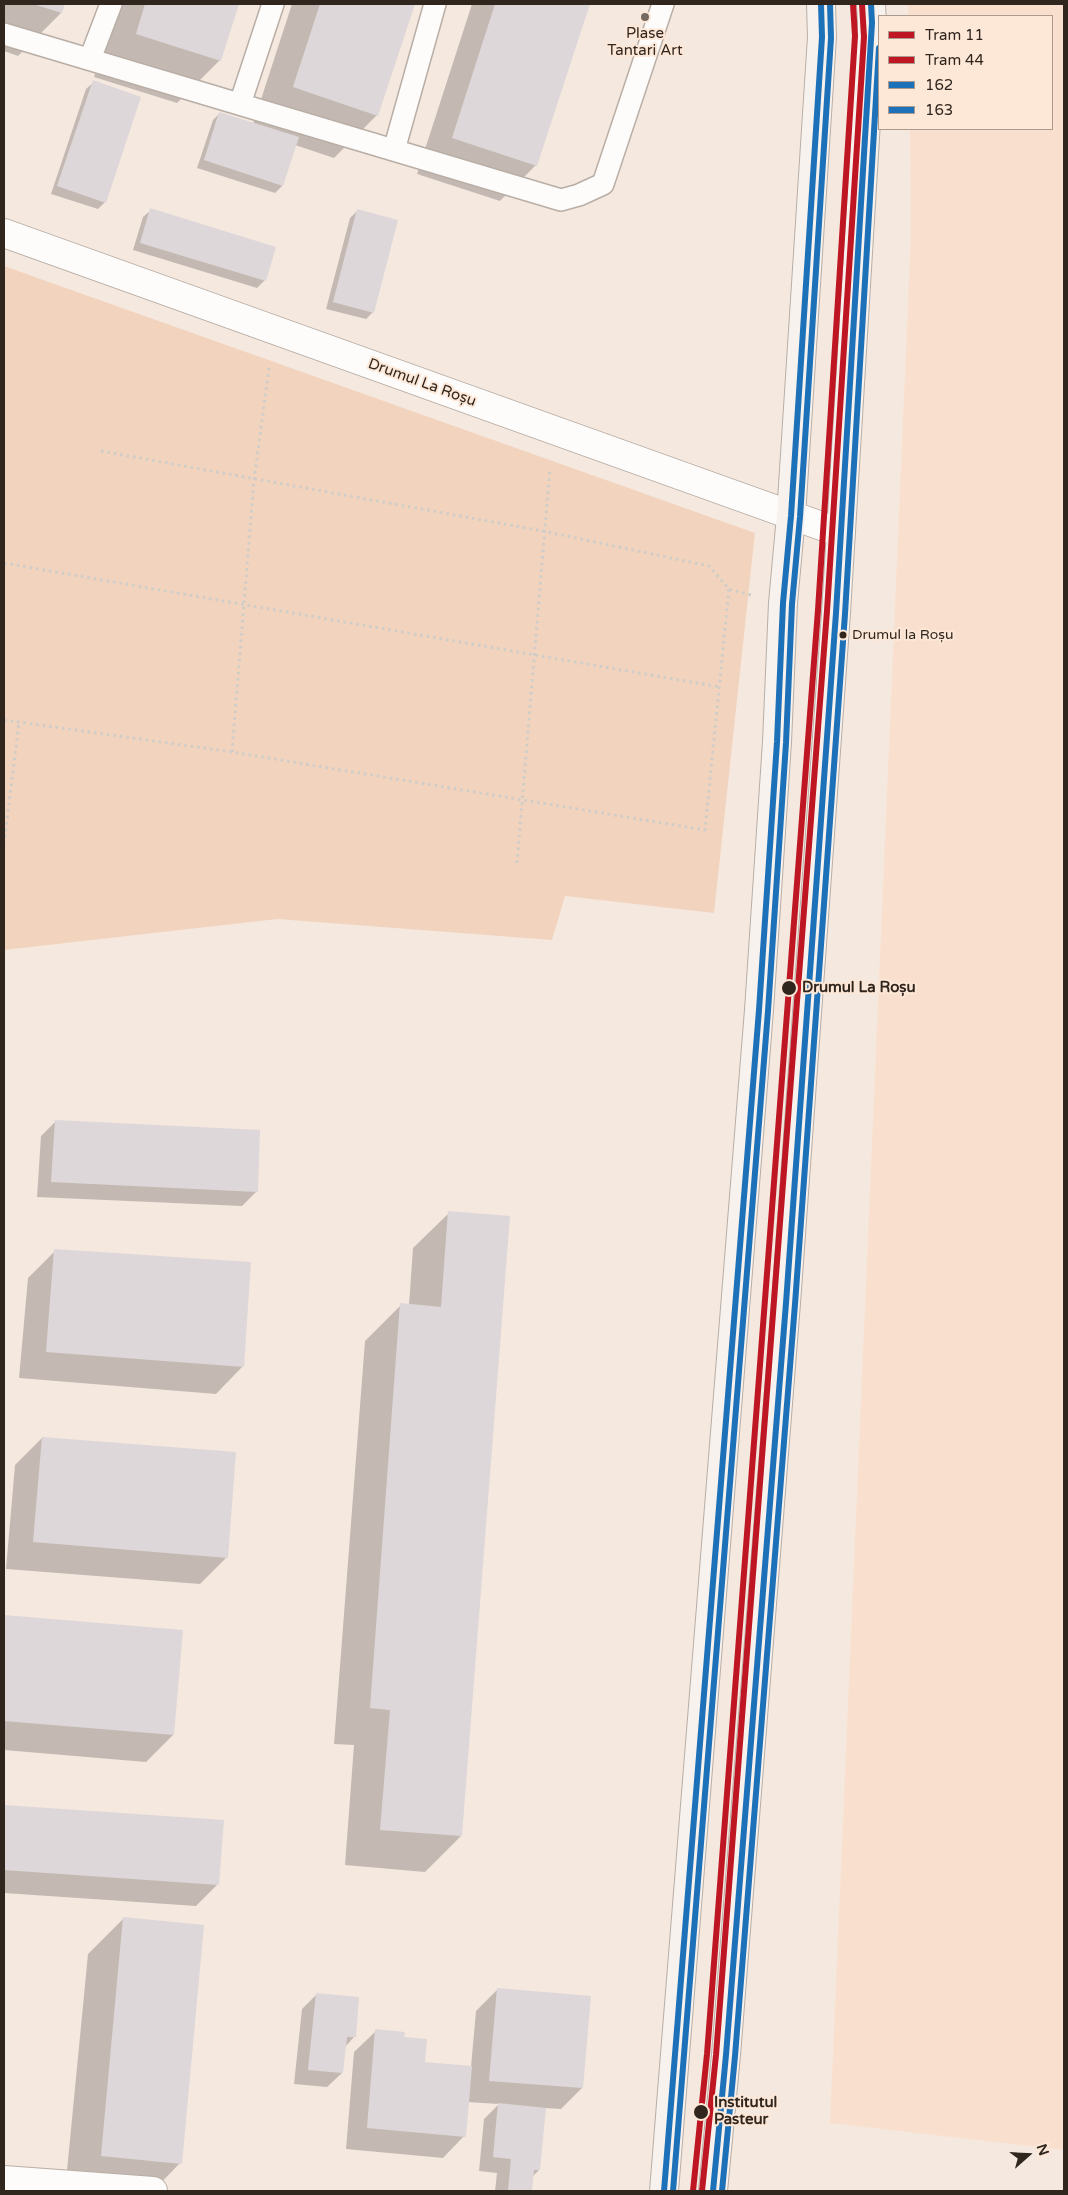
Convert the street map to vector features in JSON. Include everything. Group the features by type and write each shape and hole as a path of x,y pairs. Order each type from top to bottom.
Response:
{"main road":[{"path":"664,2191 759,1010 777,742 783,603 791,516 822,37 822,4"},
{"path":"713,2191 726,2055 786,1303 841,533 872,32 871,4"}],"street":[{"name":"Drumul La Roșu","path":"4,233 841,533"},
{"path":"4,2180 153,2191"}],"lane":[{"path":"90,59 110,4"},
{"path":"240,104 273,4"},
{"path":"394,150 435,4"},
{"path":"4,34 561,200 579,195 603,184 663,4"}],"path":[{"path":"232,752 254,480 269,368"},
{"path":"4,720 232,752 523,798 705,830 729,589 709,566 543,531 254,480 101,450"},
{"path":"517,862 543,531 550,468"},
{"path":"4,564 720,687"},
{"path":"4,844 19,722"}],"shaded area":[{"path":"908,4 1064,4 1064,2150 830,2123 911,233 910,130 1053,130 1053,15 908,15"},
{"path":"4,266 755,533 714,913 565,896 552,940 277,919 4,950"}],"building":[{"path":"33,4 65,4 62,13"},
{"path":"145,4 239,4 221,61 136,34"},
{"path":"320,4 415,4 378,116 293,87"},
{"path":"495,4 590,4 537,166 452,138"},
{"path":"93,80 141,97 106,203 57,186"},
{"path":"219,112 299,137 283,186 204,160"},
{"path":"150,208 276,247 266,281 140,243"},
{"path":"357,209 398,220 374,313 333,302"},
{"path":"55,1120 260,1130 258,1192 51,1182"},
{"path":"448,1211 510,1216 462,1836 380,1830 390,1710 370,1708 400,1303 441,1307"},
{"path":"54,1249 251,1262 244,1367 46,1352"},
{"path":"42,1437 236,1452 228,1558 33,1542"},
{"path":"4,1615 183,1630 174,1735 4,1721"},
{"path":"4,1805 224,1820 219,1885 4,1870"},
{"path":"123,1917 204,1925 182,2164 101,2156"},
{"path":"497,1988 591,1996 583,2088 489,2081"},
{"path":"316,1993 359,1997 356,2037 347,2037 343,2073 308,2070"},
{"path":"375,2029 405,2032 404,2037 427,2039 425,2062 472,2066 466,2137 367,2128"},
{"path":"498,2103 546,2108 540,2170 534,2170 532,2191 508,2191 511,2159 493,2157"}],"tram line":[{"name":"11","path":"693,2191 707,2054 818,610 855,36 853,4"},
{"name":"44","path":"702,2191 716,2055 827,611 864,37 862,4"}],"transit line":[{"name":"162","path":"664,2191 759,1010 777,742 783,603 791,516 822,37 821,4"},
{"name":"163","path":"673,2191 768,1011 786,743 792,604 800,517 831,38 830,4"},
{"name":"162","path":"713,2191 726,2055 786,1303 836,613 872,23 871,4"},
{"name":"163","path":"722,2191 735,2056 795,1304 845,614 878,65"}],"place":[{"name":"Plase Tantari Art","path":"645,17"},
{"name":"Drumul la Roșu","path":"843,635"},
{"name":"Drumul La Roșu","path":"789,988"},
{"name":"Institutul Pasteur","path":"701,2112"}]}
